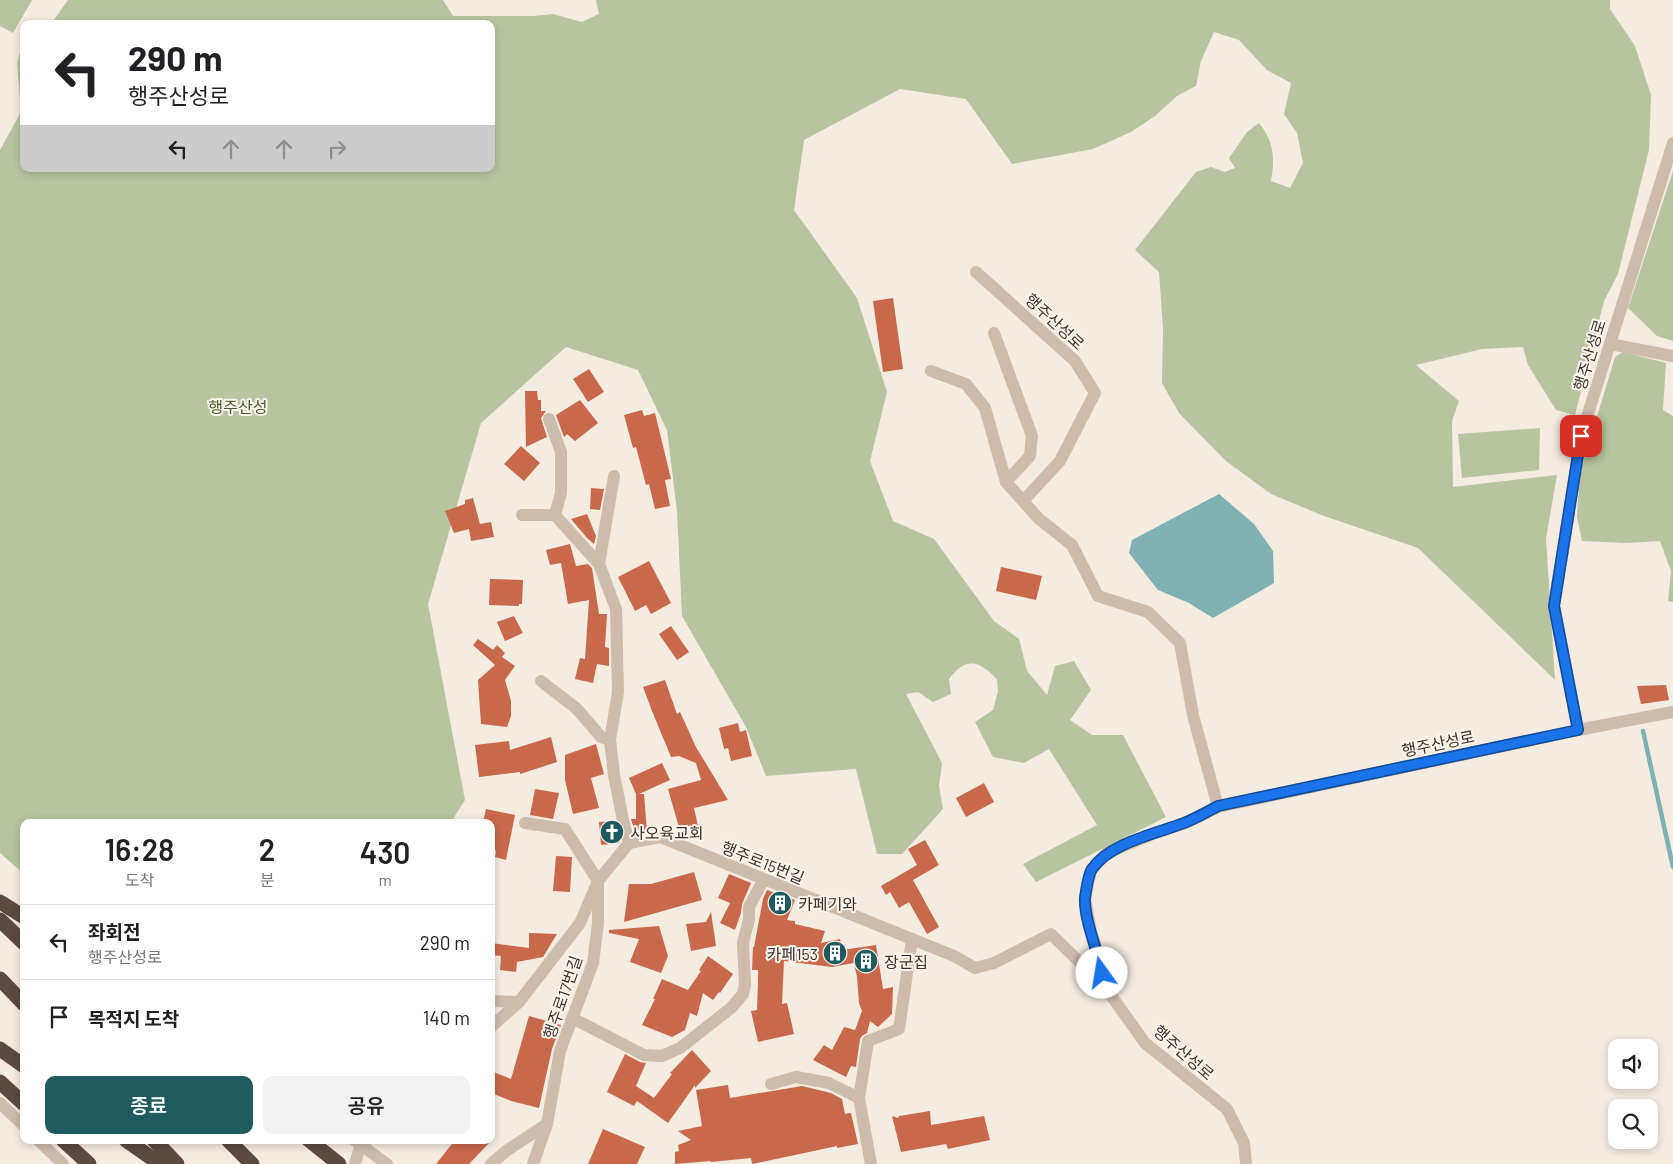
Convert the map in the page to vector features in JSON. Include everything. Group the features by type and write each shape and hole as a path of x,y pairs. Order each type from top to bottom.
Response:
{"highway":[{"path":"0,902 20,914"},
{"path":"0,920 20,939"},
{"path":"0,980 20,1000"},
{"path":"0,1049 20,1063"},
{"path":"0,1082 20,1100"},
{"path":"67,1144 89,1164"},
{"path":"132,1144 160,1164"},
{"path":"158,1144 177,1164"},
{"path":"232,1144 252,1164"},
{"path":"313,1144 339,1164"}],"street":[{"name":"행주산성로","path":"1578,730 1554,606 1581,436 1673,143"},
{"name":"행주산성로","path":"976,272 1075,361 1095,393 1060,461 1023,502"},
{"path":"994,333 1032,436 1030,456 1006,482"},
{"path":"1610,344 1673,356"},
{"path":"932,371 966,384 985,408 1006,482 1039,519 1072,545 1098,596 1148,612 1180,643 1194,715 1218,806"},
{"path":"549,419 562,452 561,493 554,515"},
{"path":"599,564 614,476"},
{"path":"495,1023 519,1002 580,923 598,881 629,843 623,820 610,740 618,692 616,609 599,564 554,515 522,515"},
{"path":"541,681 577,709 601,737 610,740"},
{"name":"행주산성로","path":"1246,1164 1244,1143 1226,1109 1145,1043 1105,987 1085,899 1091,870 1107,853 1185,823 1218,806 1578,730 1673,712"},
{"path":"525,823 565,829 598,881"},
{"name":"행주로15번길","path":"629,843 660,837 954,956 975,968 994,962 1051,934 1105,987"},
{"path":"572,1018 644,1055 662,1056 680,1048 731,1008 743,994 745,985 743,943 749,919 749,907 764,879"},
{"name":"행주로17번길","path":"533,1164 546,1124 560,1051 593,963 598,923 598,881"},
{"path":"871,1164 859,1098 868,1041 900,1028 912,939"},
{"path":"495,1000 519,1002"},
{"path":"771,1084 796,1077 829,1084 859,1098"},
{"path":"0,1104 20,1122"},
{"path":"491,1164 506,1150 546,1124"},
{"path":"42,1144 63,1164"},
{"path":"355,1164 360,1144"},
{"path":"362,1144 387,1164"}],"green space":[{"path":"0,0 32,0 13,33 0,26"},
{"name":"행주산성","path":"68,0 443,0 453,16 534,16 553,14 582,22 599,14 596,0 1610,0 1610,9 1635,46 1651,95 1649,150 1618,274 1604,301 1575,415 1556,410 1528,365 1523,347 1482,349 1416,365 1459,401 1452,421 1453,487 1557,475 1546,538 1555,680 1418,548 1324,516 1271,494 1226,461 1179,413 1162,383 1163,328 1159,272 1135,250 1196,172 1211,167 1225,172 1235,168 1229,158 1247,132 1259,123 1268,137 1272,150 1271,181 1290,188 1303,163 1297,133 1284,114 1291,83 1267,70 1239,40 1214,32 1201,61 1196,86 1177,96 1155,116 1131,132 1093,149 1012,164 966,99 900,89 804,140 794,210 857,298 887,392 870,461 893,521 934,539 994,621 1019,639 1027,671 1047,695 1055,666 1074,661 1091,690 1070,720 1092,735 1123,735 1166,817 1036,882 1023,864 1097,825 1049,749 1024,763 993,757 975,722 993,710 998,691 997,679 984,668 972,664 961,667 949,679 951,694 933,702 918,692 906,694 942,763 939,786 943,809 902,854 877,854 856,769 766,776 746,727 682,616 677,511 667,430 638,370 566,347 481,423 428,604 465,800 453,819 20,819 20,870 0,853 0,150 20,114 20,172 495,172 495,20 54,20"},
{"name":"행주산성","path":"20,52 20,100 17,63"},
{"path":"1673,171 1673,341 1657,336 1628,308"},
{"path":"1623,352 1666,363 1663,410 1673,416 1673,602 1668,601 1671,571 1660,541 1627,543 1582,541 1577,517 1580,473 1615,357"},
{"path":"1540,428 1539,470 1462,478 1458,434"}],"water":[{"path":"1219,494 1254,524 1273,551 1274,583 1213,618 1189,603 1158,590 1129,553 1132,540"}],"building":[{"path":"893,298 903,369 883,372 873,301"},
{"path":"589,369 604,392 588,402 573,379"},
{"path":"525,391 537,391 538,400 541,400 541,411 546,411 541,418 547,437 526,447"},
{"path":"580,400 598,423 575,441 567,434 564,437 556,415"},
{"path":"642,410 644,416 655,413 671,479 665,480 670,506 655,509 649,484 646,485 636,447 633,448 624,415"},
{"path":"521,446 540,463 524,481 504,464"},
{"path":"591,488 604,489 600,510 590,509"},
{"path":"473,498 480,524 491,522 494,537 471,541 469,529 454,533 445,511 465,504 465,500"},
{"path":"587,514 596,536 594,544 571,519"},
{"path":"570,544 576,566 588,564 592,568 599,614 607,614 605,647 609,648 609,666 597,664 593,683 575,679 580,658 585,659 589,600 568,604 561,563 550,565 546,550"},
{"path":"649,561 671,603 651,614 646,605 635,611 618,577"},
{"path":"1001,567 1042,576 1036,600 996,591"},
{"path":"490,579 523,580 522,604 519,604 519,606 489,605"},
{"path":"514,616 523,633 505,641 497,622"},
{"path":"671,626 689,652 677,660 659,634"},
{"path":"478,639 493,650 497,645 505,653 502,657 515,666 505,680 511,701 511,716 507,727 481,724 478,680 495,665 473,645"},
{"path":"665,680 677,714 680,712 696,747 728,800 694,808 698,826 680,831 668,789 701,780 696,763 679,756 671,757 643,687"},
{"path":"1666,685 1669,700 1641,704 1637,686"},
{"path":"738,723 740,732 746,730 752,756 731,761 728,748 724,749 719,728"},
{"path":"551,737 557,762 520,774 520,772 479,777 475,745 509,741 510,750"},
{"path":"596,744 604,774 591,778 599,808 573,814 565,780 565,755"},
{"path":"662,763 670,780 639,794 644,794 647,831 634,829 631,819 636,819 636,794 629,778"},
{"path":"984,783 994,802 966,817 956,798"},
{"path":"535,789 559,793 553,819 530,815"},
{"path":"486,809 515,815 506,860 495,857 495,819 484,819"},
{"name":"사오육교회","path":"615,821 619,843 601,845 599,822"},
{"path":"925,840 939,865 913,880 939,927 927,934 909,902 899,908 890,892 886,895 881,886 917,865 908,849"},
{"path":"556,856 572,857 570,892 553,891"},
{"path":"694,872 702,900 624,922 629,884 651,884"},
{"path":"729,874 751,883 742,904 735,930 720,923 730,903 718,898"},
{"path":"767,890 795,900 787,920 795,921 795,924 825,931 821,943 840,939 842,950 876,945 883,989 893,987 892,1014 878,1027 870,1021 867,1033 860,1039 856,1067 851,1066 846,1077 813,1060 824,1045 832,1050 844,1027 855,1030 862,1011 859,1003 854,963 832,967 784,961 782,1004 787,1003 794,1034 758,1042 751,1011 757,1010 758,982 758,970 752,970 753,947 763,899"},
{"path":"711,912 716,946 691,951 686,924 706,922"},
{"path":"659,926 668,956 661,973 630,962 639,939 609,933 609,930"},
{"path":"529,933 557,934 543,957 517,962 516,972 500,970 501,956 495,955 495,944 529,948"},
{"path":"708,956 733,974 713,1000 703,993 697,1016 690,1013 685,1030 672,1037 642,1025 655,999 653,999 662,979 688,990 701,971 699,970"},
{"path":"529,1016 561,1025 552,1049 539,1108 495,1095 495,1073 511,1079"},
{"path":"692,1050 711,1071 695,1088 695,1085 668,1123 637,1101 634,1106 607,1092 625,1054 646,1063 636,1086 654,1098 672,1074 670,1073"},
{"path":"728,1085 730,1098 802,1086 831,1093 842,1099 845,1114 851,1113 858,1144 837,1148 837,1146 752,1164 751,1158 675,1164 675,1152 679,1151 678,1145 691,1140 678,1131 702,1126 696,1090"},
{"path":"930,1111 931,1125 984,1116 990,1140 948,1149 946,1144 901,1152 892,1116 898,1118 899,1116"},
{"path":"603,1129 645,1147 637,1164 588,1164"},
{"path":"452,1144 488,1144 469,1164 436,1164"}],"waterway":[{"path":"1643,731 1673,867"}],"place":[{"name":"사오육교회","path":"612,832"},
{"name":"카페기와","path":"780,903"},
{"name":"카페153","path":"835,953"},
{"name":"장군집","path":"866,961"}],"route":[{"path":"1102,973 1085,899 1091,870 1107,853 1185,823 1218,806 1578,730 1554,606 1581,436"}]}
